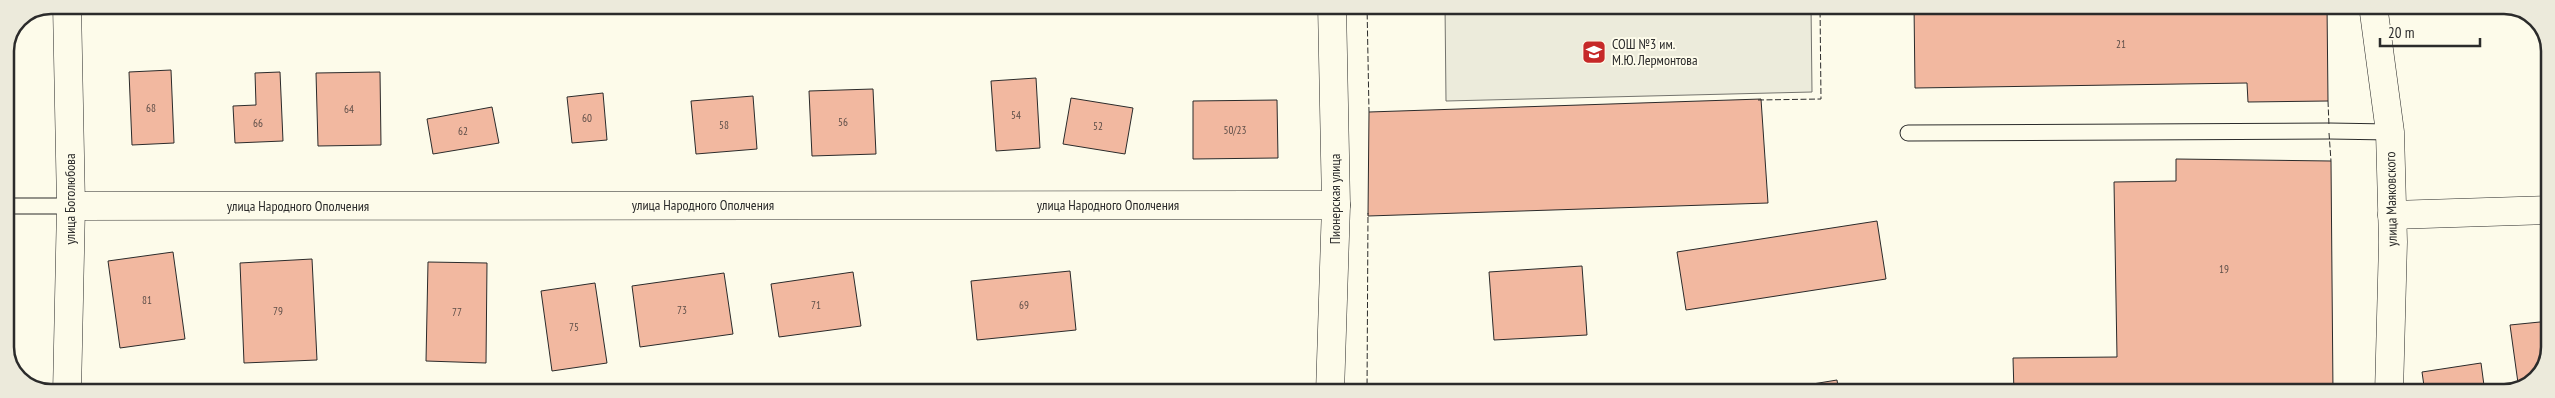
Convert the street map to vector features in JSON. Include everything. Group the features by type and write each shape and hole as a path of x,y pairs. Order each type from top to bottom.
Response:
{"street":[{"name":"улица Боголюбова","path":"67,14 71,206 67,384"},
{"name":"Пионерская улица","path":"1330,384 1336,204 1332,14"},
{"name":"улица Маяковского","path":"2374,14 2390,132 2392,216 2389,384"},
{"name":"улица Народного Ополчения","path":"71,206 1336,204"},
{"path":"2392,216 2541,210"}],"lane":[{"path":"1908,133 2329,130 2390,132"},
{"path":"14,206 71,206"}],"shaded area":[{"name":"СОШ №3 им. М.Ю. Лермонтова","path":"1445,14 1811,14 1812,92 1446,101"}],"building":[{"path":"1914,14 2327,14 2328,101 2248,102 2247,83 1915,88"},
{"path":"171,70 174,143 132,145 129,72"},
{"path":"280,72 283,141 235,143 233,106 256,105 255,73"},
{"path":"380,72 381,145 318,146 316,73"},
{"path":"1036,78 1040,148 996,151 991,81"},
{"path":"873,89 876,154 812,156 809,91"},
{"path":"603,93 607,140 572,143 567,97"},
{"path":"753,96 757,149 696,154 691,101"},
{"path":"1071,98 1133,108 1125,154 1063,144"},
{"path":"1761,99 1768,203 1368,216 1369,112"},
{"path":"1277,100 1278,158 1193,159 1193,101"},
{"path":"492,107 499,143 433,154 427,119"},
{"path":"2176,159 2331,161 2333,384 2014,384 2013,358 2117,357 2114,182 2176,181"},
{"path":"1877,221 1886,279 1686,310 1677,252"},
{"path":"173,252 185,339 120,348 108,261"},
{"path":"312,259 317,360 244,363 240,263"},
{"path":"428,262 487,263 486,363 426,361"},
{"path":"1582,266 1587,335 1494,340 1489,272"},
{"path":"1070,271 1076,330 977,340 971,281"},
{"path":"853,272 861,326 779,337 771,284"},
{"path":"724,273 733,334 640,347 632,286"},
{"path":"595,283 607,363 552,371 541,291"},
{"path":"2541,322 2541,352 2539,359 2534,370 2525,378 2518,381 2510,325"},
{"path":"2481,363 2484,384 2424,384 2422,372"},
{"path":"1837,380 1838,384 1813,384"}],"fence":[{"path":"1367,14 1369,112"},
{"path":"1758,100 1821,99 1820,14"},
{"path":"2328,101 2329,126"},
{"path":"2329,133 2331,161"},
{"path":"1367,384 1368,213"}],"place":[{"name":"СОШ №3 им. М.Ю. Лермонтова","path":"1594,52"}]}
